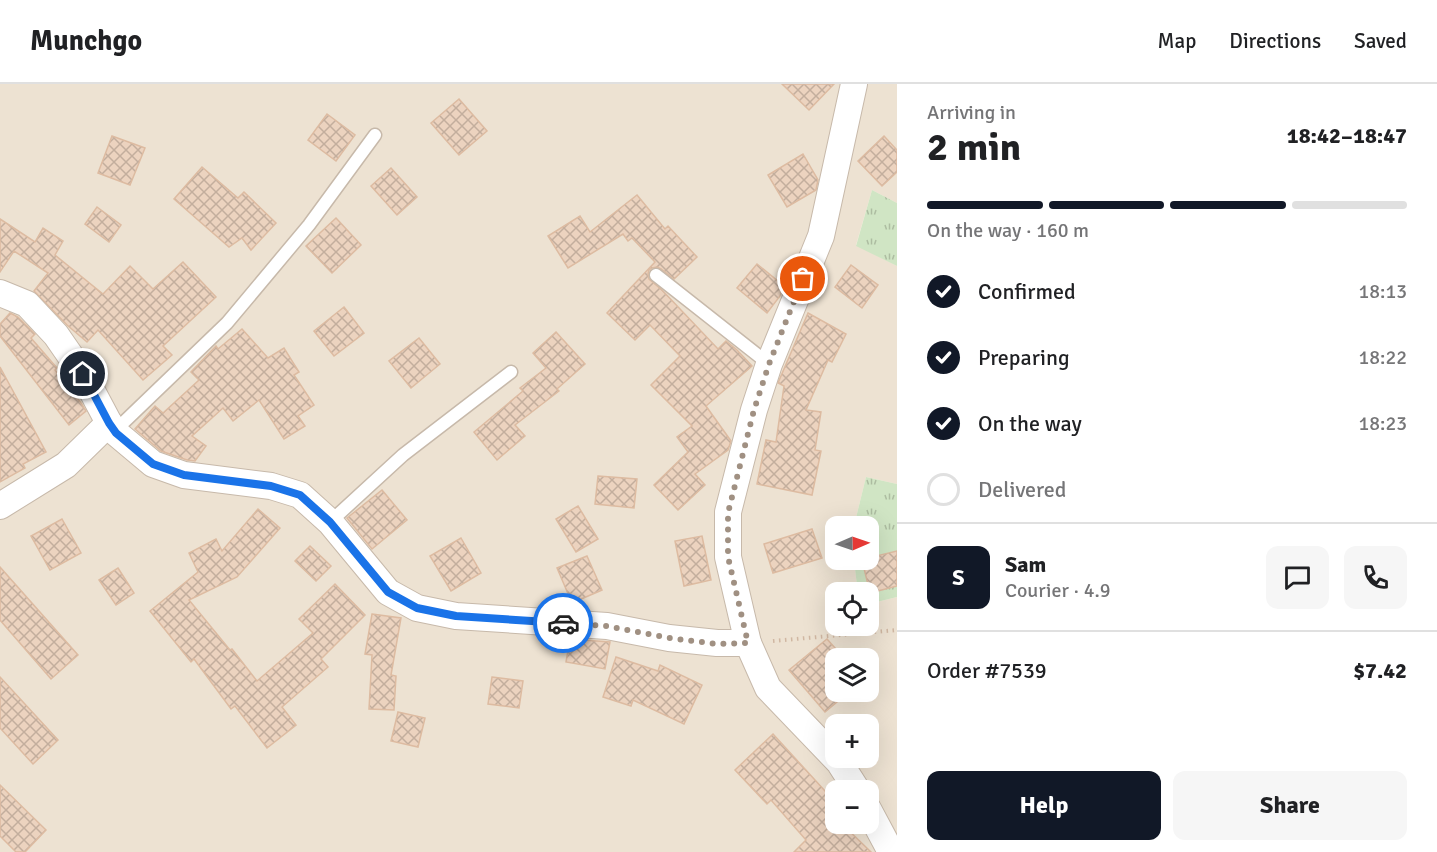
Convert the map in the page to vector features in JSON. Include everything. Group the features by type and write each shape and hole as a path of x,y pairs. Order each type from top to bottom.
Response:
{"street":[{"path":"851,780 839,762 768,688 748,643 728,557 728,513 754,410 769,364 820,236 854,84"},
{"path":"0,293 27,304 56,335 83,374 113,428 153,464 184,475 271,486 300,495 330,522 388,592 417,608 456,616 606,626 717,644 748,643"},
{"path":"0,506 66,465 113,428"},
{"path":"879,830 891,852"}],"lane":[{"path":"113,428 124,422 227,323 309,225 375,135"},
{"path":"656,275 769,364"},
{"path":"330,522 403,455 511,372"}],"path":[{"path":"748,643 897,630"}],"shaded area":[{"path":"0,84 897,84 897,203 872,190 856,245 897,266 897,484 866,477 856,516 825,516 825,570 855,570 857,582 825,582 825,636 879,636 879,602 897,597 897,852 0,852"}],"green space":[{"path":"872,190 897,203 897,266 856,246"},
{"path":"866,477 897,484 897,597 879,602 879,582 857,582 855,570 879,570 879,516 856,516"}],"building":[{"path":"782,84 834,84 809,110"},
{"path":"459,99 487,131 459,155 431,123"},
{"path":"327,114 355,135 336,161 308,140"},
{"path":"112,136 145,148 130,185 98,173"},
{"path":"884,136 897,150 897,172 882,186 858,161"},
{"path":"803,154 818,180 816,190 787,207 768,175"},
{"path":"202,167 238,198 244,192 276,223 251,250 242,238 229,247 174,199"},
{"path":"391,168 417,197 397,215 371,186"},
{"path":"637,195 665,229 668,226 697,257 674,279 657,267 649,270 649,279 718,349 726,341 752,366 706,406 731,441 728,450 695,474 705,485 678,510 654,485 688,452 677,437 692,426 651,385 680,356 650,325 635,340 607,313 655,262 632,238 628,241 623,234 568,268 548,236 580,216 590,232"},
{"path":"97,207 121,225 109,242 85,224"},
{"path":"336,218 361,245 332,273 306,246"},
{"path":"0,219 35,242 43,228 63,241 55,255 103,294 130,266 153,289 183,262 216,297 163,346 172,355 143,380 98,330 87,342 34,291 48,273 14,251 0,272"},
{"path":"757,264 784,286 780,296 767,313 737,288"},
{"path":"851,265 878,285 862,308 835,287"},
{"path":"344,307 364,333 334,356 314,331"},
{"path":"10,313 18,317 35,334 31,338 57,368 55,370 86,411 69,425 0,336 0,324"},
{"path":"808,313 846,334 832,362 828,360 806,410 821,412 815,450 821,451 812,495 757,484 766,440 776,442 784,386 778,383"},
{"path":"242,329 268,358 284,348 299,372 294,375 314,405 298,416 305,426 284,439 259,400 233,421 223,408 192,436 206,446 195,461 161,451 135,429 155,406 163,413 199,380 191,372 216,346 218,349"},
{"path":"556,332 585,364 557,389 559,391 515,425 525,436 497,460 474,432 523,391 520,388 546,368 533,353"},
{"path":"419,338 440,364 411,388 389,361"},
{"path":"0,367 46,452 23,464 25,468 0,482"},
{"path":"598,476 637,479 634,508 595,504"},
{"path":"382,490 407,520 372,549 347,518"},
{"path":"578,506 598,539 576,552 556,519"},
{"path":"258,509 280,528 237,577 189,600 257,681 313,633 299,619 335,584 365,615 321,659 328,667 282,707 296,725 267,748 235,706 231,709 194,659 191,662 150,611 198,572 189,553 216,539 222,551"},
{"path":"62,519 81,553 50,570 31,536"},
{"path":"812,529 822,558 773,573 764,544"},
{"path":"702,536 711,580 684,586 675,541"},
{"path":"461,538 481,573 451,591 430,556"},
{"path":"310,546 331,566 316,581 295,561"},
{"path":"897,551 897,586 879,591 879,582 867,582 864,570 879,570 879,555"},
{"path":"587,556 602,590 572,603 557,568"},
{"path":"0,567 78,655 51,679 0,620"},
{"path":"118,568 134,593 116,605 99,580"},
{"path":"372,614 401,618 391,675 396,676 394,710 369,709 372,655 365,654"},
{"path":"570,639 610,642 605,669 566,662"},
{"path":"827,639 835,648 825,648 825,702 837,702 825,712 789,670"},
{"path":"616,657 658,671 660,665 702,685 684,724 633,700 631,706 603,697"},
{"path":"0,677 58,740 33,764 0,728"},
{"path":"492,677 523,681 519,708 488,704"},
{"path":"398,712 425,718 418,747 391,741"},
{"path":"773,734 825,791 825,834 852,834 871,852 794,852 806,840 771,800 767,804 735,770"},
{"path":"0,785 46,830 25,852 16,852 0,836"}],"way so far":[{"path":"563,623 606,626 717,644 748,643 728,557 728,513 754,410 769,364 803,279"}],"route":[{"path":"83,374 116,433 153,464 184,475 271,486 300,495 330,522 388,592 417,608 456,616 563,623"}]}
